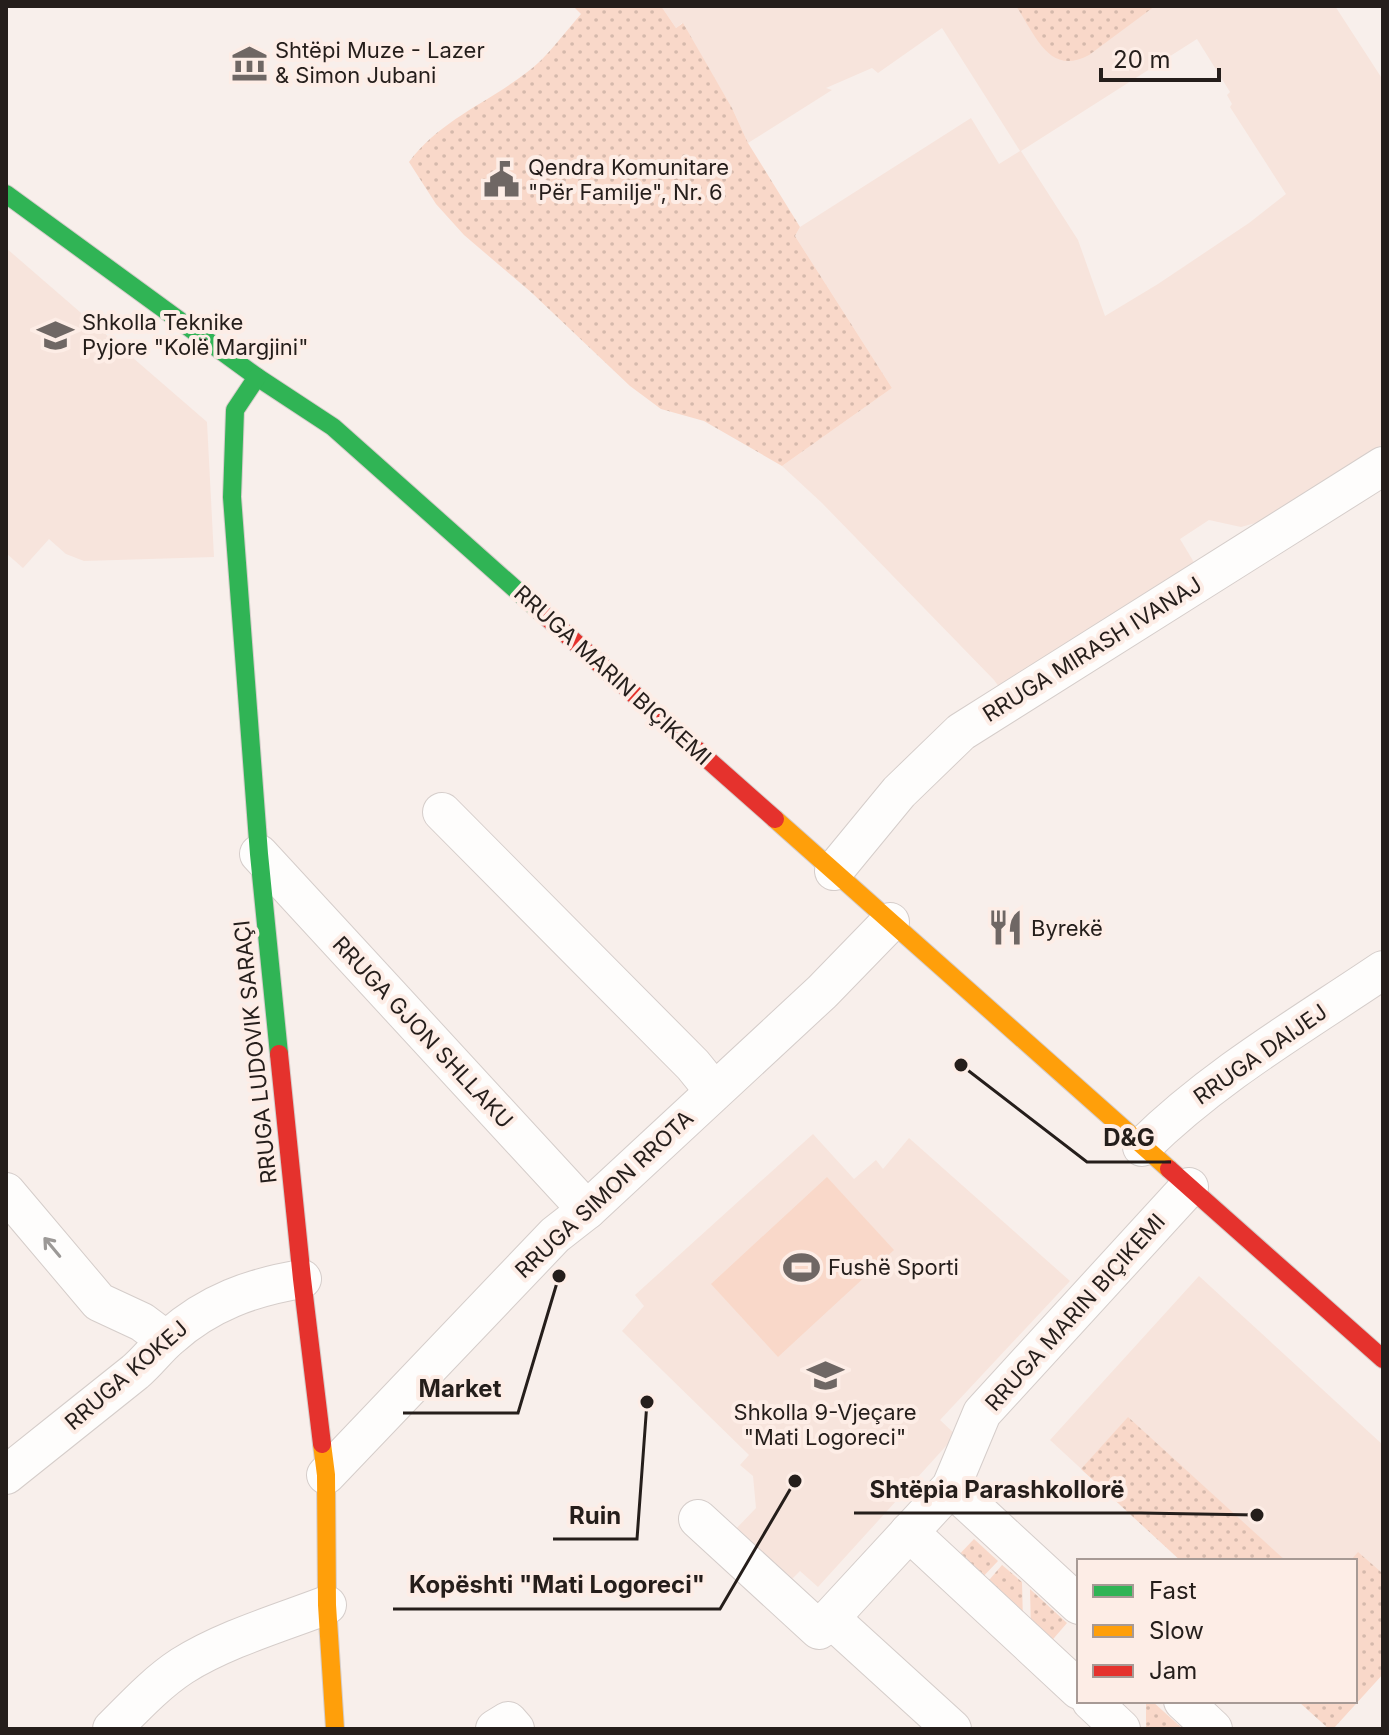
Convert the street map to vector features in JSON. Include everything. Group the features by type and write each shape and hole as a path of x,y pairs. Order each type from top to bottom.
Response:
{"main road":[{"name":"RRUGA MARIN BIÇIKEMI","path":"7,194 257,377 333,427 1383,1359"},
{"name":"RRUGA LUDOVIK SARAÇI","path":"257,377 235,410 232,497 259,854 302,1279 326,1475 327,1605 335,1729"}],"street":[{"name":"RRUGA MIRASH IVANAJ","path":"834,871 899,792 961,732 1383,466"},
{"path":"442,812 693,1065 714,1091"},
{"name":"RRUGA GJON SHLLAKU","path":"259,854 587,1210"},
{"name":"RRUGA SIMON RROTA","path":"326,1475 555,1235 587,1210 822,992 890,922"},
{"name":"RRUGA DAIJEJ","path":"1142,1147 1215,1082 1383,970"},
{"name":"RRUGA MARIN BIÇIKEMI","path":"830,1618 951,1487 982,1413 1189,1187"},
{"path":"6,1192 99,1302 142,1322 166,1340"},
{"name":"RRUGA KOKEJ","path":"6,1475 140,1368 192,1318 263,1285 302,1279"},
{"path":"951,1487 1077,1603"},
{"path":"698,1519 819,1630 830,1618 952,1729"},
{"path":"909,1532 1077,1688"},
{"path":"112,1729 146,1695 183,1666 228,1644 327,1605"},
{"path":"1093,1703 1121,1729"},
{"path":"1185,1703 1213,1729"},
{"path":"495,1729 508,1721 515,1729"}],"shaded area":[{"path":"573,6 661,6 676,28 683,23 732,108 748,143 800,227 795,236 892,388 782,466 704,421 661,409 630,386 532,293 464,235 436,204 409,162 434,135 511,84 541,60 581,14"},
{"path":"661,6 1335,6 1383,80 1383,444 1259,522 1241,527 1209,520 1180,539 1198,569 1002,691 822,503 782,466 892,388 795,236 800,227 971,118 999,164 1020,151 942,28 878,73 872,68 826,88 832,90 748,143 732,108 682,23 676,28","holes":["1197,39 1230,92 1227,95 1232,104 1230,107 1286,194 1249,223 1105,316 1078,240 1021,151"]},
{"path":"1016,6 1155,6 1089,55 1063,61 1053,57 1037,40"},
{"name":"Shkolla Teknike Pyjore \"Kolë Margjini\"","path":"6,248 207,422 214,557 84,561 66,554 49,539 23,568 6,553"},
{"name":"Shkolla 9-Vjeçare \"Mati Logoreci\"","path":"813,1134 854,1179 876,1160 883,1169 909,1138 1070,1281 940,1420 956,1435 818,1587 800,1571 786,1585 731,1534 756,1508 753,1476 740,1465 749,1455 622,1331 644,1306 635,1295"},
{"name":"Fushë Sporti","path":"827,1177 894,1250 778,1357 711,1284"},
{"path":"1199,1276 1383,1445 1383,1674 1357,1703 1357,1559 1179,1559 1050,1440"},
{"path":"1128,1417 1284,1559 1179,1559 1081,1469"},
{"path":"974,1539 998,1561 978,1582 954,1560"},
{"path":"1358,1552 1381,1572 1383,1570 1383,1674 1357,1703 1357,1559 1352,1559"},
{"path":"1002,1565 1022,1582 1023,1622 984,1586"},
{"path":"1030,1589 1067,1623 1048,1645 1031,1630"},
{"path":"1146,1703 1154,1703 1183,1729 1146,1729"},
{"path":"1300,1703 1357,1703 1333,1729 1329,1729"},
{"path":"1300,1703 1357,1703 1333,1729 1329,1729"}],"traffic: fast":[{"path":"6,194 257,377 333,427 541,612"},
{"path":"257,377 235,410 232,497 259,854 279,1054"}],"traffic: slow":[{"path":"775,819 1169,1169"},
{"path":"322,1444 326,1475 327,1605 335,1729"}],"traffic: jam":[{"path":"541,612 775,819"},
{"path":"279,1054 322,1444"},
{"path":"1169,1169 1383,1359"}],"place":[{"name":"Shtëpi Muze - Lazer & Simon Jubani","path":"249,63"},
{"name":"Qendra Komunitare \"Për Familje\", Nr. 6","path":"502,180"},
{"name":"Shkolla Teknike Pyjore \"Kolë Margjini\"","path":"56,335"},
{"name":"Byrekë","path":"1005,928"},
{"name":"D&G","path":"961,1065"},
{"name":"Fushë Sporti","path":"802,1267"},
{"name":"Market","path":"559,1276"},
{"name":"Shkolla 9-Vjeçare \"Mati Logoreci\"","path":"825,1376"},
{"name":"Ruin","path":"647,1402"},
{"name":"Kopështi \"Mati Logoreci\"","path":"795,1481"},
{"name":"Shtëpia Parashkollorë","path":"1257,1515"}]}
